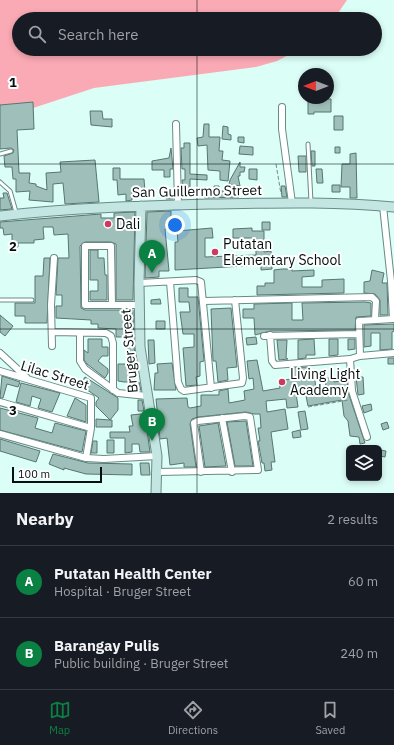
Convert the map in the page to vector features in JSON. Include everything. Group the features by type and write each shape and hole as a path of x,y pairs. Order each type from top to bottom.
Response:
{"main road":[{"name":"San Guillermo Street","path":"0,216 141,206 178,205 311,202 351,203 394,207"},
{"name":"Bruger Street","path":"141,206 139,283 140,347 157,456 162,472 156,493"}],"street":[{"path":"282,107 282,129 292,203"},
{"path":"176,124 178,205"},
{"path":"360,356 360,321 394,319 392,282 383,206"},
{"path":"112,305 111,246 85,246 85,305 112,305 139,305"},
{"path":"52,346 51,305 54,258"},
{"path":"139,283 200,281 204,301 211,388"},
{"path":"170,282 179,386 184,391 238,384 243,381 234,300"},
{"path":"204,301 372,297 376,301 375,319"},
{"path":"52,332 106,333 112,338 113,390"},
{"path":"80,333 80,361 83,367 113,390 127,395 147,396"},
{"path":"359,334 267,336 272,362 275,365 350,359 360,356 394,353"},
{"path":"0,353 28,379"},
{"path":"350,359 352,391 367,437"},
{"name":"Lilac Street","path":"0,371 90,396 92,400 91,428 86,458"},
{"path":"0,402 91,428"},
{"path":"162,472 200,472 232,472 258,470 250,417 244,416 222,418 198,421 194,423 200,472"},
{"path":"222,418 232,472"},
{"path":"0,434 86,458 104,459 157,456"}],"lane":[{"path":"308,144 311,202"},
{"path":"0,154 11,151"},
{"path":"0,182 10,192 16,214"},
{"path":"0,300 32,300"}],"path":[{"path":"276,164 282,203"},
{"path":"308,407 355,398"}],"shaded area":[{"path":"0,0 347,0 339,12 12,12 12,56 287,56 277,61 256,67 94,88 27,110 0,115"}],"building":[{"path":"33,102 34,129 17,130 19,173 30,173 29,183 36,184 36,186 47,190 46,173 61,172 60,162 95,160 99,202 65,204 63,183 53,184 53,202 29,200 30,191 16,192 16,179 13,179 12,167 5,167 4,156 13,153 14,150 11,148 0,149 0,105"},
{"path":"308,104 331,104 331,112 314,112 314,114 308,114"},
{"path":"90,111 102,111 103,119 112,119 112,127 91,125"},
{"path":"334,116 343,116 343,130 334,130"},
{"path":"204,124 209,124 209,137 220,137 219,151 223,151 222,160 230,161 228,181 220,180 220,171 208,170 207,145 198,146 197,138 203,137"},
{"path":"223,126 228,127 228,134 231,135 231,140 222,139"},
{"path":"238,137 244,137 244,143 238,142"},
{"path":"184,143 190,143 190,174 207,175 207,180 190,179 190,190 183,190 182,180 185,180 185,169 182,169 181,148 184,148"},
{"path":"240,146 253,147 253,155 239,154"},
{"path":"335,147 340,147 340,153 335,153"},
{"path":"171,148 173,169 170,169 170,177 164,177 164,170 152,170 152,161 169,158"},
{"path":"311,151 315,151 315,166 312,166"},
{"path":"356,153 357,198 350,198 350,187 341,187 342,164 350,164 350,154"},
{"path":"298,156 306,156 306,172 299,172"},
{"path":"240,162 240,167 245,167 244,172 240,172 240,176 238,176 240,186 229,184 230,180"},
{"path":"113,168 120,168 120,179 144,179 145,192 132,192 132,200 126,201 126,194 118,195 117,180 113,180"},
{"path":"249,169 257,169 257,180 249,179"},
{"path":"316,169 322,169 323,183 317,183"},
{"path":"332,185 340,185 340,192 332,192"},
{"path":"214,186 219,186 219,191 227,191 227,194 239,194 239,197 205,198 204,194 214,194"},
{"path":"281,186 285,186 287,197 282,197"},
{"path":"166,190 173,190 173,199 166,199"},
{"path":"3,193 7,193 12,209 0,210 0,198 4,198"},
{"path":"171,211 171,229 165,229 169,271 159,271 159,277 145,278 147,212"},
{"path":"135,212 133,300 116,300 116,244 111,242 85,242 80,246 81,308 85,310 133,310 134,347 138,372 135,372 135,382 124,382 118,381 118,364 129,364 127,337 116,337 116,329 98,328 98,324 91,324 91,320 56,318 56,306 62,306 62,295 56,295 58,258 69,258 68,234 54,235 53,227 43,227 44,239 34,240 34,243 18,243 18,247 12,248 12,234 4,235 3,228 0,228 0,222 101,214 101,218 114,218 114,213"},
{"path":"262,222 270,222 270,230 262,230"},
{"path":"212,228 213,238 205,238 205,257 256,255 256,238 233,238 233,229 252,228 252,231 264,231 264,252 271,251 272,269 261,270 261,265 175,270 175,242 178,242 177,231"},
{"path":"90,250 98,250 98,258 104,258 105,275 107,275 107,300 90,300 90,291 98,291 98,280 90,280"},
{"path":"44,258 50,258 47,323 25,323 25,316 15,316 15,303 35,303 35,276 43,276"},
{"path":"292,269 292,271 314,270 314,276 302,277 302,287 322,287 322,280 344,279 344,293 257,295 257,286 265,286 265,283 274,283 274,270"},
{"path":"372,270 384,273 382,283 387,283 388,315 380,315 380,300 375,294 364,293 364,282 370,281"},
{"path":"179,288 188,288 188,297 198,297 204,361 200,362 200,376 196,377 197,385 186,386 183,348 194,347 194,334 183,334 180,312 190,312 189,302 179,302"},
{"path":"160,299 161,304 151,304 151,300"},
{"path":"292,303 292,320 303,320 302,303 371,303 371,316 356,317 355,330 270,331 255,335 254,318 243,318 243,309 254,309 254,304"},
{"path":"231,308 237,367 227,368 228,380 218,382 216,361 213,361 211,309"},
{"path":"0,315 13,326 5,336 0,332"},
{"path":"156,321 165,321 165,329 156,329"},
{"path":"394,324 394,331 392,332 392,349 380,350 380,333 371,333 371,346 364,347 364,325"},
{"path":"256,337 257,344 247,345 246,338"},
{"path":"88,339 102,339 102,347 108,347 108,356 102,356 98,361 108,369 108,373 105,378 84,360 84,350 88,353"},
{"path":"314,339 315,355 306,355 306,358 298,359 298,340"},
{"path":"329,339 338,339 338,355 329,356"},
{"path":"348,339 355,339 355,349 348,350"},
{"path":"148,340 154,340 155,363 149,364"},
{"path":"277,340 287,340 286,358 288,359 279,360"},
{"path":"388,358 394,358 394,364 388,364"},
{"path":"257,360 263,391 280,388 279,381 291,379 290,368 308,367 309,374 314,373 316,389 326,388 325,378 334,378 334,382 347,380 348,392 365,443 360,444 359,437 350,436 348,421 344,416 342,400 308,406 305,391 296,393 298,407 287,408 286,399 266,401 267,412 285,409 288,429 271,432 275,462 271,462 272,470 265,471 264,463 262,463 258,441 260,441 258,428 261,428 260,414 246,412 198,417 192,419 190,424 196,467 184,467 184,463 170,465 167,438 160,439 156,399 187,398 188,407 190,408 201,406 201,395 219,395 219,391 228,389 229,403 245,400 244,391 254,389 253,378 249,379 247,361"},
{"path":"172,363 176,390 154,390 155,373 158,373 157,364"},
{"path":"2,376 20,382 18,387 7,384 3,398 0,398"},
{"path":"85,377 118,398 118,410 110,420 96,406 96,402 99,398 80,385"},
{"path":"356,377 363,377 364,394 358,395"},
{"path":"136,382 139,382 141,390 136,390"},
{"path":"21,383 60,393 52,412 38,408 41,399 32,396 30,406 16,402"},
{"path":"75,398 86,405 86,422 67,416"},
{"path":"138,400 142,400 144,411 138,411"},
{"path":"371,404 372,410 364,413 362,406"},
{"path":"0,408 38,418 35,428 52,433 55,423 86,431 82,452 0,430"},
{"path":"305,411 308,429 301,430 298,412"},
{"path":"141,414 143,424 146,423 150,452 140,452 139,444 132,444 132,452 125,453 125,438 110,438 110,432 130,432 129,426 133,426 131,415"},
{"path":"96,419 112,420 112,427 96,427"},
{"path":"246,421 253,466 235,466 227,422"},
{"path":"387,422 389,428 383,430 381,424"},
{"path":"218,423 226,466 205,467 199,426"},
{"path":"300,430 301,437 293,438 292,432"},
{"path":"0,439 40,451 36,462 0,451"},
{"path":"107,440 114,440 114,453 107,453"},
{"path":"93,441 97,441 97,453 91,453"},
{"path":"382,450 386,451 385,457 382,456"},
{"path":"53,454 88,463 132,464 132,475 86,474 64,468 64,470 49,464"},
{"path":"140,463 149,463 150,475 141,475"}],"place":[{"name":"Dali","path":"108,224"},
{"name":"Putatan Elementary School","path":"215,252"},
{"name":"Putatan Health Center","path":"152,273"},
{"name":"Living Light Academy","path":"282,382"},
{"name":"Barangay Pulis","path":"152,441"}]}
